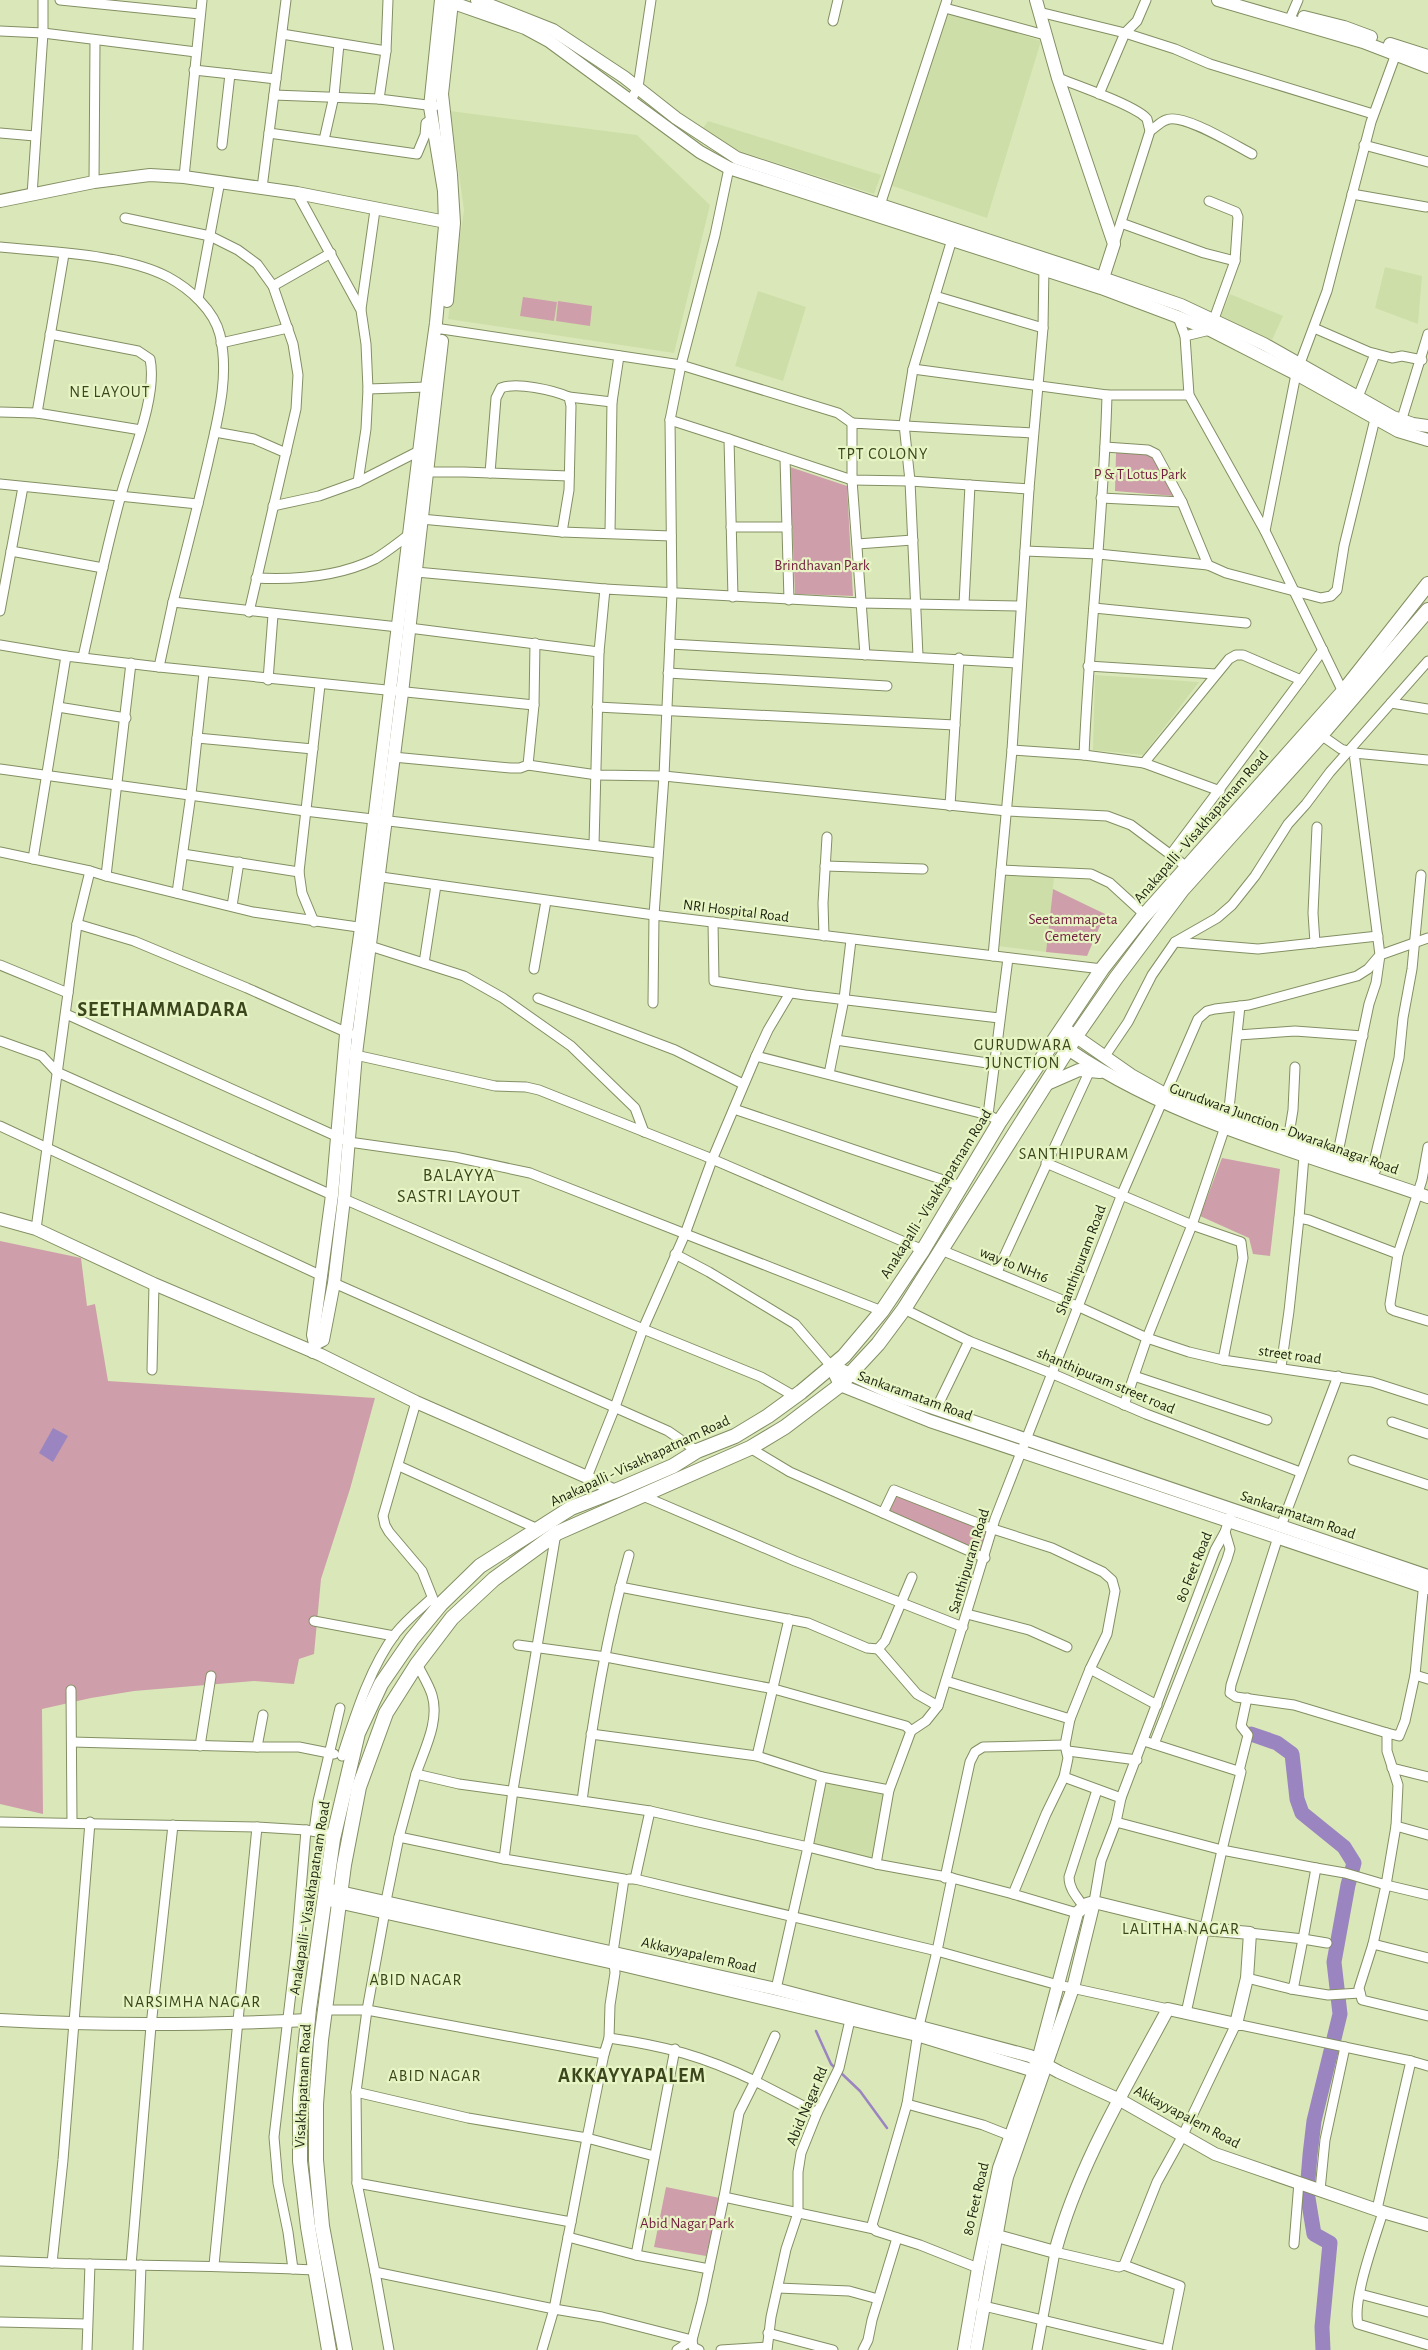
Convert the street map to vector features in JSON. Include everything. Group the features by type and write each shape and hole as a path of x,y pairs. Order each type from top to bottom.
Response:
{"main road":[{"path":"477,0 553,30 638,87 676,118 737,158 880,205 954,234"},
{"path":"1218,0 1291,17"},
{"path":"1249,0 1363,42 1397,51 1428,56"},
{"path":"404,627 416,572 427,472 449,222 451,175 435,110 446,1 525,28 538,35 565,52 700,152 729,168 954,234 1044,264 1178,317 1212,326"},
{"path":"1037,6 1058,78 1114,244 1103,278"},
{"path":"1397,51 1428,67"},
{"path":"0,201 94,182 150,175 220,181 297,193 375,210 449,222"},
{"path":"1044,264 1103,278 1181,305 1212,326 1358,397 1400,426 1428,440"},
{"path":"314,1348 323,1340 334,1283 338,1197 336,1134 350,1054 367,929 404,627 409,535 421,450 426,387 439,329"},
{"path":"1299,369 1375,419 1400,426 1428,426"},
{"name":"Anakapalli - Visakhapatnam Road","path":"329,2350 300,2161 300,2100 308,2020 325,1894 347,1757 381,1684 435,1603 480,1566 571,1508 615,1492 673,1466 697,1451 735,1436 768,1416 844,1356 882,1311 923,1250 961,1186 994,1118 1055,1040 1102,969 1145,915 1343,692 1428,584"},
{"name":"Anakapalli - Visakhapatnam Road","path":"1076,1037 1116,978 1182,890 1321,736 1428,610"},
{"path":"380,819 393,757 396,693"},
{"path":"352,1034 370,946 367,929"},
{"name":"Gurudwara Junction - Dwarakanagar Road","path":"1063,1028 1163,1098"},
{"name":"Visakhapatnam Road","path":"345,2347 322,2226 316,2160 316,2104 324,2010 344,1865 359,1787 368,1757 386,1713 417,1664 452,1618 494,1579 556,1533 750,1448 785,1427 840,1385 878,1344 904,1309 1076,1037"},
{"path":"1055,1040 1091,1067"},
{"path":"314,1348 313,1335 322,1276 349,1142 350,1054"},
{"path":"1047,1084 1079,1070 1091,1067"},
{"name":"Gurudwara Junction - Dwarakanagar Road","path":"1091,1067 1163,1098 1227,1122 1304,1156 1423,1191"},
{"name":"Gurudwara Junction - Dwarakanagar Road","path":"1227,1122 1337,1157 1423,1191"},
{"path":"0,1219 36,1230 154,1284 314,1348 416,1402 587,1477 615,1492"},
{"name":"Sankaramatam Road","path":"831,1366 850,1373 885,1392 936,1409 1229,1521 1279,1531 1427,1582"},
{"name":"Sankaramatam Road","path":"831,1366 840,1385 930,1421 1024,1444"},
{"name":"Akkayyapalem Road","path":"325,1894 614,1958 776,1989 918,2031 1030,2056 1045,2067 1120,2100 1182,2137 1233,2161 1428,2225"},
{"path":"997,2236 1055,2252 1062,2225 1086,2165 1168,2009 1236,2024 1247,1978 1250,1933 1204,1929 1085,1907"},
{"path":"1045,2067 1058,1985 1085,1907"},
{"path":"1045,2067 1073,1988 1085,1907"},
{"path":"614,1958 850,2020 918,2031"},
{"path":"0,2020 72,2025 152,2026 308,2020"},
{"name":"80 Feet Road","path":"976,2350 978,2268 999,2168 1016,2138 1045,2067"},
{"name":"80 Feet Road","path":"964,2350 997,2236 1016,2138"}],"street":[{"path":"32,195 43,33 43,0"},
{"path":"60,0 200,14"},
{"path":"184,177 202,0"},
{"path":"262,188 286,0"},
{"path":"380,98 386,51 388,0"},
{"path":"631,100 638,87 651,0"},
{"path":"833,21 838,0"},
{"path":"1099,94 1125,32 1137,21 1146,0"},
{"path":"1291,17 1298,0"},
{"path":"880,205 946,4 1046,35"},
{"path":"1037,6 1125,32 1175,49 1210,64 1373,114"},
{"path":"0,31 43,33 95,41 196,52"},
{"path":"282,34 386,51"},
{"path":"94,182 95,41"},
{"path":"324,140 334,96 339,44"},
{"path":"1265,532 1299,369 1327,291 1373,114 1397,51"},
{"path":"194,70 276,79"},
{"path":"222,145 230,74"},
{"path":"1058,78 1099,94 1144,116 1149,124 1150,131 1114,244"},
{"path":"268,133 417,154 425,135 426,123 435,110 380,98 274,95"},
{"path":"1150,131 1166,119 1174,119 1201,127 1252,154"},
{"path":"0,133 35,136"},
{"path":"1364,145 1428,162"},
{"path":"653,1003 654,916 664,776 672,593 670,420 681,365 715,235 729,168"},
{"path":"198,299 220,181"},
{"path":"297,193 361,310"},
{"path":"1352,194 1426,207"},
{"path":"1185,336 1212,326 1235,260 1238,217 1236,212 1209,201"},
{"path":"358,482 366,429 368,389 366,344 361,310 375,210"},
{"path":"125,218 210,236 238,250 257,264 273,286 288,328 293,344 298,375 296,409 249,612"},
{"path":"1121,223 1204,253 1235,260"},
{"path":"918,656 910,480 904,424 913,369 954,234"},
{"path":"0,247 64,254 137,266 167,277 193,293 208,311 219,333 224,370 215,432 159,667"},
{"path":"273,286 331,253"},
{"path":"37,413 64,254"},
{"path":"993,956 1012,750 1033,433 1043,328 1044,264"},
{"path":"935,296 1043,328"},
{"path":"1178,317 1185,336 1189,395 1265,532 1343,692"},
{"path":"221,343 288,328"},
{"path":"1314,328 1375,354 1392,358 1402,356 1422,360"},
{"path":"439,329 681,365 838,413 852,423 904,424 1033,433"},
{"path":"50,334 138,351 150,359 152,377 141,430 121,495 83,657"},
{"path":"1400,426 1422,360 1428,334"},
{"path":"1358,397 1375,354"},
{"path":"610,533 612,402 619,356"},
{"path":"913,369 1107,395 1189,395"},
{"path":"490,473 496,398 501,388 517,386 569,397 612,402"},
{"path":"368,389 426,387"},
{"path":"1084,755 1088,666 1106,447 1107,395"},
{"path":"562,532 569,490 571,406 569,397"},
{"path":"0,412 37,413 141,430"},
{"path":"1025,551 1098,554 1208,565 1226,573 1321,598 1331,596 1337,590 1344,546 1375,419"},
{"path":"670,420 852,480 910,480 1029,489"},
{"path":"852,423 852,480 865,655"},
{"path":"215,432 254,439 286,453"},
{"path":"729,439 734,597"},
{"path":"1106,447 1153,451 1182,502 1208,565"},
{"path":"273,506 319,496 358,482 421,450"},
{"path":"785,458 789,600"},
{"path":"427,472 569,476"},
{"path":"0,484 198,504"},
{"path":"964,604 970,485"},
{"path":"0,611 23,487"},
{"path":"1101,498 1182,502"},
{"path":"256,578 284,580 340,572 374,558 409,535 421,522 562,532 671,536"},
{"path":"731,527 787,527"},
{"path":"857,544 913,540"},
{"path":"12,552 103,568"},
{"path":"416,572 605,589 734,597 1021,606"},
{"path":"594,845 599,652 605,589"},
{"path":"173,602 273,615 404,627 599,652"},
{"path":"1094,608 1246,623"},
{"path":"268,680 273,615"},
{"path":"528,765 534,705 535,643"},
{"path":"670,644 865,655 959,658 1017,663"},
{"path":"0,645 66,656 204,673 534,705"},
{"path":"1171,854 1220,791 1323,650"},
{"path":"1144,763 1216,674 1229,659 1236,655 1243,655 1301,680"},
{"path":"33,859 66,656"},
{"path":"950,806 959,658"},
{"path":"1104,1056 1128,1022 1152,975 1174,942 1217,918 1232,904 1256,876 1288,824 1352,752 1391,702 1428,660"},
{"path":"106,876 131,663"},
{"path":"1088,666 1216,674"},
{"path":"177,893 191,794 204,673"},
{"path":"668,673 887,686"},
{"path":"314,922 302,893 299,872 320,685"},
{"path":"1391,702 1428,709"},
{"path":"58,707 126,718"},
{"path":"597,707 955,725"},
{"path":"1321,736 1341,749 1352,752 1428,760"},
{"path":"197,738 313,749"},
{"path":"1012,750 1084,755 1144,763 1220,791"},
{"path":"1337,1157 1369,1004 1376,983 1380,955 1352,752"},
{"path":"393,757 511,768 520,768 528,765 597,775 664,776 950,806 1107,816 1131,825 1187,867"},
{"path":"0,769 305,811 658,853"},
{"path":"1315,943 1313,913 1316,827"},
{"path":"824,936 822,903 828,837"},
{"path":"0,852 90,871 232,906 314,922 367,929"},
{"path":"183,854 299,872"},
{"path":"232,906 239,862"},
{"path":"825,866 923,869"},
{"path":"1001,870 1091,874 1110,883 1145,915"},
{"path":"36,1230 77,924 90,871"},
{"path":"1372,1170 1398,1058 1421,874"},
{"name":"NRI Hospital Road","path":"373,876 654,916 1102,969"},
{"path":"424,963 436,885"},
{"path":"534,969 546,900"},
{"path":"713,922 714,981 999,1018"},
{"path":"77,924 134,942 247,988 352,1034"},
{"path":"1174,942 1258,949 1378,936"},
{"path":"1380,955 1428,938"},
{"path":"829,1074 844,999 851,940"},
{"path":"370,946 464,976 503,998 571,1046 635,1108 644,1132"},
{"name":"Shanthipuram Road","path":"1024,1444 1122,1194 1198,1019 1206,1011 1240,1006 1357,976 1368,969 1380,955"},
{"path":"756,1056 994,1118 994,1064 1008,958"},
{"path":"0,965 68,992"},
{"path":"587,1477 616,1407 643,1329 685,1234 712,1160 743,1084 768,1030 790,992"},
{"path":"538,998 668,1047 743,1084"},
{"path":"1124,1404 1147,1338 1192,1225 1227,1122 1240,1006"},
{"path":"66,1014 336,1134 349,1142 455,1157 530,1173 882,1311"},
{"path":"1238,1035 1295,1031 1363,1036"},
{"path":"836,1040 994,1064"},
{"path":"0,1041 42,1056 57,1072 338,1197 761,1378 794,1396"},
{"path":"350,1054 487,1085 539,1090 712,1160 923,1250"},
{"path":"997,1272 1091,1067"},
{"path":"1288,1140 1293,1110 1295,1067"},
{"path":"734,1109 961,1186"},
{"path":"0,1126 322,1276"},
{"path":"1428,1147 1423,1191 1398,1254 1390,1304 1391,1309 1428,1321"},
{"path":"1281,1367 1289,1311 1304,1156"},
{"path":"1046,1163 1192,1225 1241,1242 1243,1258 1223,1360"},
{"path":"1299,1218 1309,1220 1398,1254"},
{"name":"way to NH16","path":"941,1250 1078,1306"},
{"path":"675,1254 709,1272 795,1324 831,1366"},
{"path":"334,1283 616,1407 678,1436 697,1451"},
{"path":"152,1370 154,1284"},
{"name":"street road","path":"1078,1306 1147,1338 1189,1352 1223,1360 1281,1367 1372,1382 1428,1400"},
{"name":"shanthipuram street road","path":"904,1309 969,1341 1124,1404 1300,1472"},
{"path":"936,1409 969,1341"},
{"path":"1134,1376 1267,1420"},
{"path":"1338,1376 1279,1531 1231,1684 1230,1693 1236,1697 1294,1705 1399,1736 1402,1732 1414,1675 1427,1582"},
{"path":"72,1742 299,1747 347,1757 356,1713 374,1669 394,1636 435,1603 422,1572 385,1525 383,1516 416,1402"},
{"path":"1392,1422 1427,1430"},
{"name":"Santhipuram Road","path":"938,1706 993,1528 1024,1444"},
{"path":"750,1448 790,1472 985,1558"},
{"path":"1353,1460 1428,1485"},
{"path":"399,1466 538,1529"},
{"path":"883,1513 894,1490 993,1528 1052,1548 1103,1572 1112,1580 1115,1591 1107,1634 1090,1669 1070,1719 1064,1777 1046,1814 1013,1894"},
{"path":"643,1496 795,1561 901,1601 963,1627"},
{"name":"80 Feet Road","path":"1085,1907 1116,1822 1120,1798 1137,1760 1215,1550 1229,1521"},
{"name":"80 Feet Road","path":"1154,1744 1227,1559 1230,1549 1229,1521"},
{"path":"504,1859 513,1790 556,1533"},
{"path":"582,1801 591,1734 620,1587 629,1555"},
{"path":"878,1649 885,1641 912,1577"},
{"path":"620,1587 789,1619 824,1630 867,1648 878,1649 917,1694 938,1706 926,1721 912,1731 889,1790 876,1864"},
{"path":"967,1614 1029,1630 1067,1647"},
{"path":"757,1756 789,1619"},
{"path":"314,1621 394,1636"},
{"path":"518,1645 606,1656 774,1689 906,1726 912,1731"},
{"path":"389,2350 358,2183 356,2092 367,2010 399,1837 416,1774 433,1726 434,1709 432,1695 417,1664"},
{"path":"1090,1669 1157,1705"},
{"path":"1414,1675 1428,1679"},
{"path":"200,1746 211,1676"},
{"path":"946,1681 1070,1719"},
{"path":"71,1690 72,1822"},
{"path":"1186,2013 1241,1774 1239,1770 1248,1734 1241,1726 1247,1698"},
{"path":"293,2269 278,2183 274,2137 310,1831 340,1708"},
{"path":"257,1747 263,1715"},
{"path":"1387,1733 1387,1751 1399,1794 1396,1826 1373,1944 1359,1993 1362,2000 1428,2016"},
{"path":"591,1734 757,1756 822,1777 889,1790"},
{"path":"1144,1741 1239,1770"},
{"path":"874,2229 873,2220 907,2104 918,2031 937,1951 948,1878 970,1762 975,1752 983,1748 1066,1748 1137,1760"},
{"path":"1392,1768 1428,1777"},
{"path":"416,1774 459,1784 650,1810 876,1864 948,1878 1013,1894 1085,1907"},
{"path":"776,1989 822,1777"},
{"path":"1064,1777 1120,1798"},
{"path":"1085,1907 1069,1885 1069,1877 1097,1790"},
{"path":"635,1879 650,1810"},
{"path":"0,1822 90,1822 257,1827 310,1831 334,1836"},
{"path":"52,2263 63,2160 72,2025 90,1822"},
{"path":"1116,1822 1222,1850 1346,1873 1428,1895"},
{"path":"138,2350 136,2265 152,2026 173,1825"},
{"path":"1396,1826 1428,1835"},
{"path":"214,2265 257,1827"},
{"path":"399,1837 504,1859 635,1879 793,1915 937,1951 1058,1985 1168,2009"},
{"path":"1291,1989 1294,1985 1316,1868"},
{"path":"542,2350 554,2309 604,2054 609,2038 614,1958 624,1878"},
{"path":"1250,1933 1327,1943"},
{"path":"1373,1944 1428,1958"},
{"path":"1247,1978 1291,1989 1328,1995 1359,1993"},
{"path":"324,2010 367,2010 604,2054"},
{"name":"Abid Nagar Rd","path":"767,2349 768,2333 786,2250 798,2212 798,2172 801,2154 817,2113 838,2071 850,2020"},
{"path":"1124,2265 1157,2182 1182,2137 1236,2024 1428,2066"},
{"path":"699,2350 693,2346 692,2340 724,2197 739,2113 775,2036"},
{"path":"609,2038 675,2049 718,2063 817,2113"},
{"path":"1318,2189 1342,2046"},
{"path":"636,2255 675,2049"},
{"path":"1411,2061 1380,2210 1360,2294 1357,2318 1358,2324 1428,2345"},
{"path":"356,2092 468,2118 587,2138 654,2156"},
{"path":"907,2104 983,2125 1016,2138"},
{"path":"358,2183 571,2222"},
{"path":"1294,2244 1301,2183"},
{"path":"724,2197 874,2229 978,2268"},
{"path":"568,2237 636,2255 709,2268"},
{"path":"863,2350 868,2340 878,2299 897,2238"},
{"path":"978,2305 1043,2321 1167,2350 1180,2286 1124,2265 1118,2267 1055,2252 1043,2321 1037,2350"},
{"path":"0,2261 214,2265 316,2270"},
{"path":"87,2350 90,2264"},
{"path":"375,2272 602,2317 692,2340"},
{"path":"778,2288 849,2291 878,2299"},
{"path":"1360,2294 1428,2312"},
{"path":"0,2322 87,2324"},
{"path":"768,2333 833,2350"},
{"path":"677,2350 692,2340"},
{"path":"721,2350 767,2349"}],"shaded area":[{"path":"946,10 1041,41 987,218 890,185"},
{"path":"450,111 637,135 710,205 674,353 448,319 464,210"},
{"path":"708,121 881,175 874,194 736,150 703,128"},
{"path":"1385,267 1422,276 1418,324 1375,308"},
{"path":"758,291 806,307 783,381 735,366"},
{"path":"1230,294 1283,316 1272,340 1220,318"},
{"path":"1095,675 1199,682 1143,755 1093,750"},
{"path":"1006,872 1054,878 1046,952 998,946"},
{"path":"53,1428 68,1436 53,1462 39,1453"},
{"path":"824,1779 885,1792 874,1860 811,1845"}],"green space":[{"path":"523,297 557,302 554,321 520,316"},
{"path":"558,301 592,306 590,326 556,321"},
{"name":"P & T Lotus Park","path":"1116,453 1152,454 1174,496 1115,491"},
{"name":"Brindhavan Park","path":"790,467 847,486 853,596 795,594"},
{"name":"Seetammapeta Cemetery","path":"1053,889 1105,914 1087,956 1046,952"},
{"path":"1222,1158 1280,1169 1270,1256 1253,1254 1249,1238 1200,1216"},
{"path":"0,1241 81,1258 87,1306 95,1304 108,1381 375,1398 350,1489 321,1579 314,1654 299,1659 294,1684 254,1681 134,1691 42,1709 43,1814 0,1804"},
{"path":"894,1490 993,1529 985,1558 883,1513"},
{"name":"Abid Nagar Park","path":"666,2187 720,2198 706,2256 654,2247"}],"waterway":[{"path":"1251,1734 1277,1743 1292,1754 1297,1799 1302,1813 1344,1847 1354,1863 1348,1885 1334,1962 1340,2014 1314,2121 1307,2192 1314,2234 1330,2243 1322,2327 1323,2350"},
{"path":"816,2031 831,2064 836,2069"},
{"path":"840,2072 860,2091 887,2128"}],"district":[{"name":"NE LAYOUT","path":"110,392"},
{"name":"TPT COLONY","path":"883,454"},
{"name":"SEETHAMMADARA","path":"163,1010"},
{"name":"GURUDWARA JUNCTION","path":"1023,1054"},
{"name":"SANTHIPURAM","path":"1074,1154"},
{"name":"BALAYYA SASTRI LAYOUT","path":"459,1186"},
{"name":"LALITHA NAGAR","path":"1181,1929"},
{"name":"ABID NAGAR","path":"416,1980"},
{"name":"NARSIMHA NAGAR","path":"192,2002"},
{"name":"ABID NAGAR","path":"435,2076"},
{"name":"AKKAYYAPALEM","path":"632,2076"}]}
